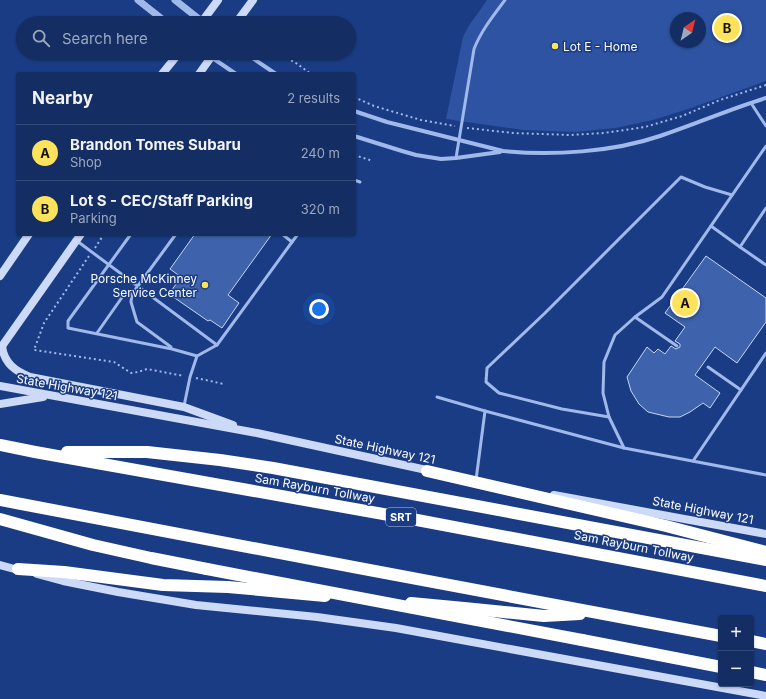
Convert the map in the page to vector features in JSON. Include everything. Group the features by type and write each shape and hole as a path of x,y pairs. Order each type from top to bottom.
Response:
{"highway":[{"name":"Sam Rayburn Tollway","path":"0,445 417,520 766,586"},
{"path":"35,452 147,452 220,460 273,468 766,560"},
{"path":"426,471 666,526 766,552"},
{"path":"0,500 718,635"},
{"path":"0,519 93,545 207,570 718,666"},
{"path":"18,569 64,572 163,585 228,587 544,616 597,612"},
{"path":"754,642 766,644"},
{"path":"754,673 766,675"}],"main road":[{"path":"207,16 218,0"},
{"path":"241,16 253,0"},
{"path":"164,72 173,60"},
{"path":"200,72 207,60"},
{"path":"0,276 28,236"},
{"path":"79,237 1,348 10,365 23,375 30,377 184,407 257,433"},
{"name":"State Highway 121","path":"0,386 257,433 426,471 766,534"},
{"path":"0,404 49,396"},
{"path":"0,565 63,581 118,592 196,605 317,617 396,628 766,696"}],"street":[{"path":"138,0 158,16"},
{"path":"175,0 195,16"},
{"path":"218,60 233,72"},
{"path":"255,60 273,72"},
{"path":"356,112 387,122 502,151 521,153 562,153 632,144 659,137 751,102 766,98"},
{"path":"356,137 416,155 441,159 502,151"}],"lane":[{"path":"456,158 474,49 484,29 505,0"},
{"path":"751,102 766,126"},
{"path":"624,448 609,417 603,393 604,362 615,335 635,317 662,297 766,146"},
{"path":"609,417 562,409 499,393 486,382 487,368 545,313 681,177 732,195"},
{"path":"356,181 360,182"},
{"path":"740,247 766,208"},
{"path":"711,226 766,265"},
{"path":"130,236 68,321 68,328 172,349 197,356"},
{"path":"172,349 137,322 132,302 132,294 175,236"},
{"path":"284,236 292,242"},
{"path":"184,407 190,377 197,356 217,345 296,236"},
{"path":"79,237 109,264 217,345"},
{"path":"97,334 123,296 132,294"},
{"path":"635,317 677,346"},
{"path":"693,461 766,353"},
{"path":"708,367 741,390"},
{"path":"437,397 624,448 766,474"},
{"path":"476,480 485,411"}],"path":[{"path":"291,60 308,72"},
{"path":"356,98 374,106 421,120 461,127 513,133 570,135 604,133 645,127 682,116 720,100 766,85"},
{"path":"356,156 373,161"}],"shaded area":[{"path":"487,0 766,0 766,81 653,120 615,128 576,132 523,130 446,119 463,37 468,27"}],"building":[{"name":"Porsche McKinney Service Center","path":"194,236 271,236 228,295 239,303 222,328 210,320 208,321 169,294 181,277 170,269"},
{"path":"706,256 766,298 766,322 737,363 715,347 695,375 720,393 710,408 703,403 680,417 669,417 648,412 639,404 631,391 627,377 647,347 654,353 658,349 665,354 671,346 676,349 680,347 680,344 675,341 685,327 665,313"}],"place":[{"name":"Lot S - CEC/Staff Parking","path":"727,28"},
{"name":"Lot E - Home","path":"555,46"},
{"name":"Porsche McKinney Service Center","path":"205,285"},
{"name":"Brandon Tomes Subaru","path":"685,303"}]}
